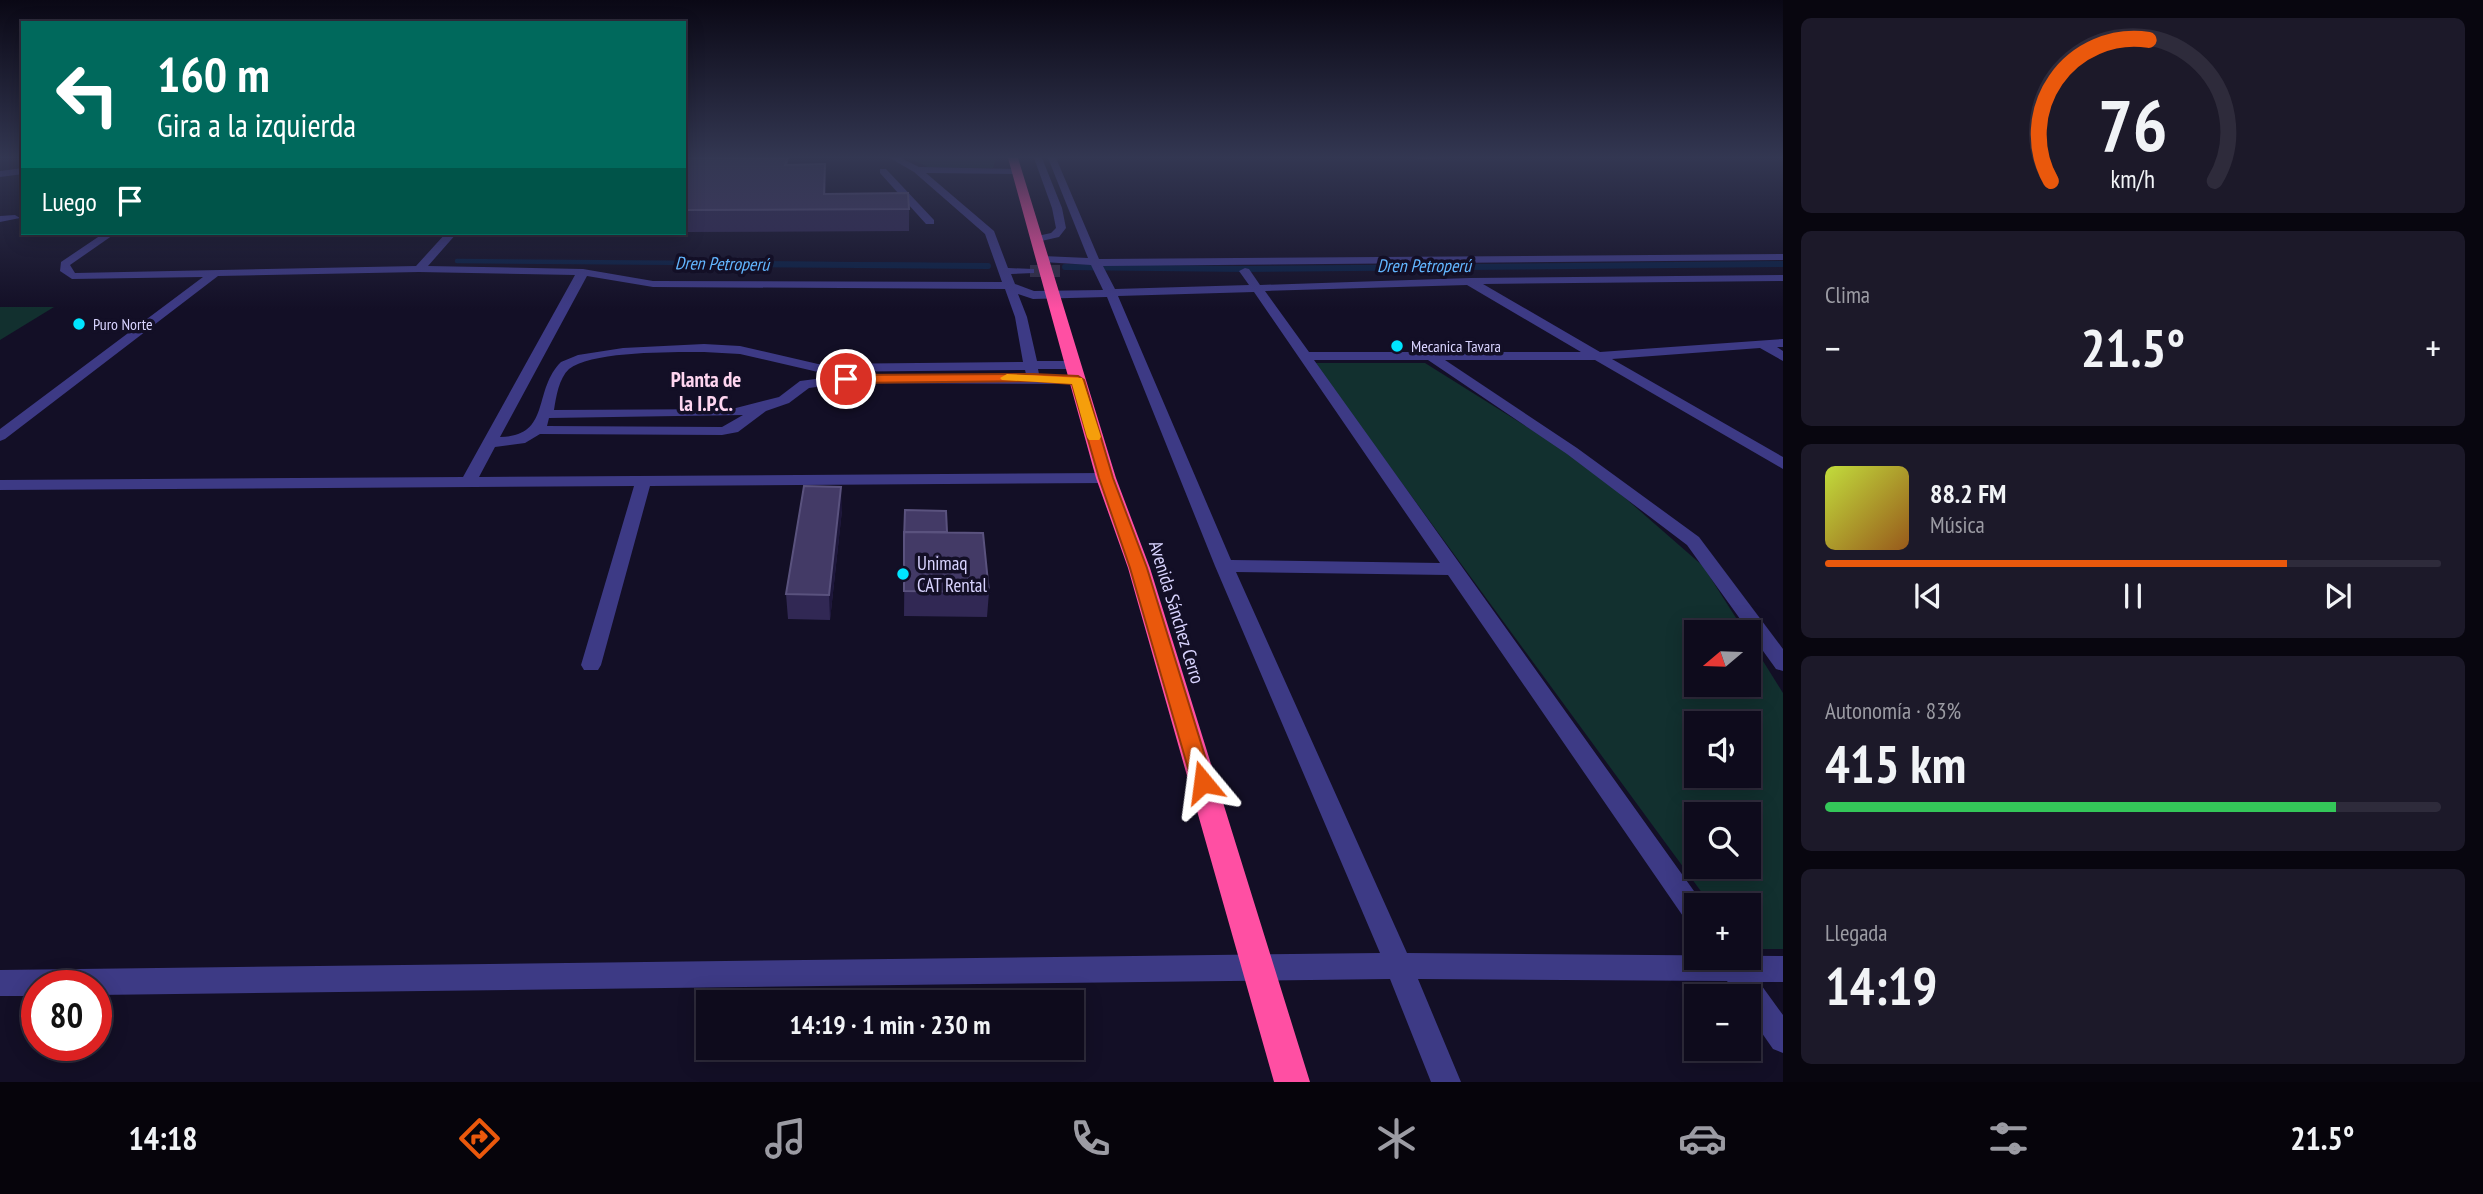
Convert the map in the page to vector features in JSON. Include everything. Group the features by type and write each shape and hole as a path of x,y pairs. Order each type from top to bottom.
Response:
{"highway":[{"name":"Avenida Sánchez Cerro","path":"1025,208 1036,256 1053,295 1106,478 1139,568 1292,1082"}],"street":[{"path":"918,208 930,222"},
{"path":"964,208 990,233 1021,317 1032,372"},
{"path":"1003,271 1036,256 1055,235 1060,228 1057,208"},
{"path":"1073,208 1224,566 1399,966 1446,1082"},
{"path":"0,219 15,219"},
{"path":"108,235 65,264 64,269 72,276 419,269 583,272 653,284 1009,286 1033,295 1469,281 1783,278"},
{"path":"419,269 450,235"},
{"path":"1036,256 1098,267 1245,271 1783,267"},
{"path":"1064,271 1098,267 1783,257"},
{"path":"1245,271 1684,897"},
{"path":"467,482 583,272"},
{"path":"0,436 214,274"},
{"path":"1469,281 1783,464"},
{"path":"1303,356 1596,356 1783,343"},
{"path":"1762,344 1783,357"},
{"path":"489,442 524,439 538,430 546,414 548,398 564,366 581,358 609,352 736,350 798,366 1075,372"},
{"path":"1433,358 1572,451 1693,541 1783,664"},
{"path":"798,366 803,370 805,384"},
{"path":"546,414 732,413 765,407 783,400 805,384 846,379 1032,372"},
{"path":"538,430 722,431 733,429 765,407"},
{"path":"0,485 1106,478"},
{"path":"591,665 643,481"},
{"path":"1224,566 1453,569"},
{"path":"0,983 1684,964"},
{"path":"1761,967 1783,969"},
{"path":"1735,970 1783,1039"}],"green space":[{"path":"0,307 54,307 0,340"},
{"path":"1314,363 1425,363 1585,463 1703,566 1737,620 1684,620 1684,697 1761,697 1761,658 1783,693 1783,949 1761,949 1761,893 1702,893 1692,879 1761,879 1761,802 1684,802 1684,868"}],"building":[{"path":"686,208 909,209 686,210"},
{"path":"804,486 841,487 829,595 786,594"},
{"path":"905,510 946,511 947,532 904,532"},
{"path":"904,532 983,533 989,592 904,591"}],"waterway":[{"name":"Dren Petroperú","path":"457,261 927,265"},
{"name":"Dren Petroperú","path":"741,264 988,266"},
{"name":"Dren Petroperú","path":"1065,267 1244,269 1783,264 1630,265"}],"tunnel":[{"path":"1030,271 1064,271"}],"slow traffic":[{"path":"1007,378 1078,380 1094,437"}],"place":[{"name":"Puro Norte","path":"79,324"},
{"name":"Mecanica Tavara","path":"1397,346"},
{"name":"Unimaq CAT Rental","path":"903,574"}],"district":[{"name":"Planta de la I.P.C.","path":"706,392"}],"route":[{"path":"846,379 1078,380 1106,478 1139,568 1203,782"}]}
